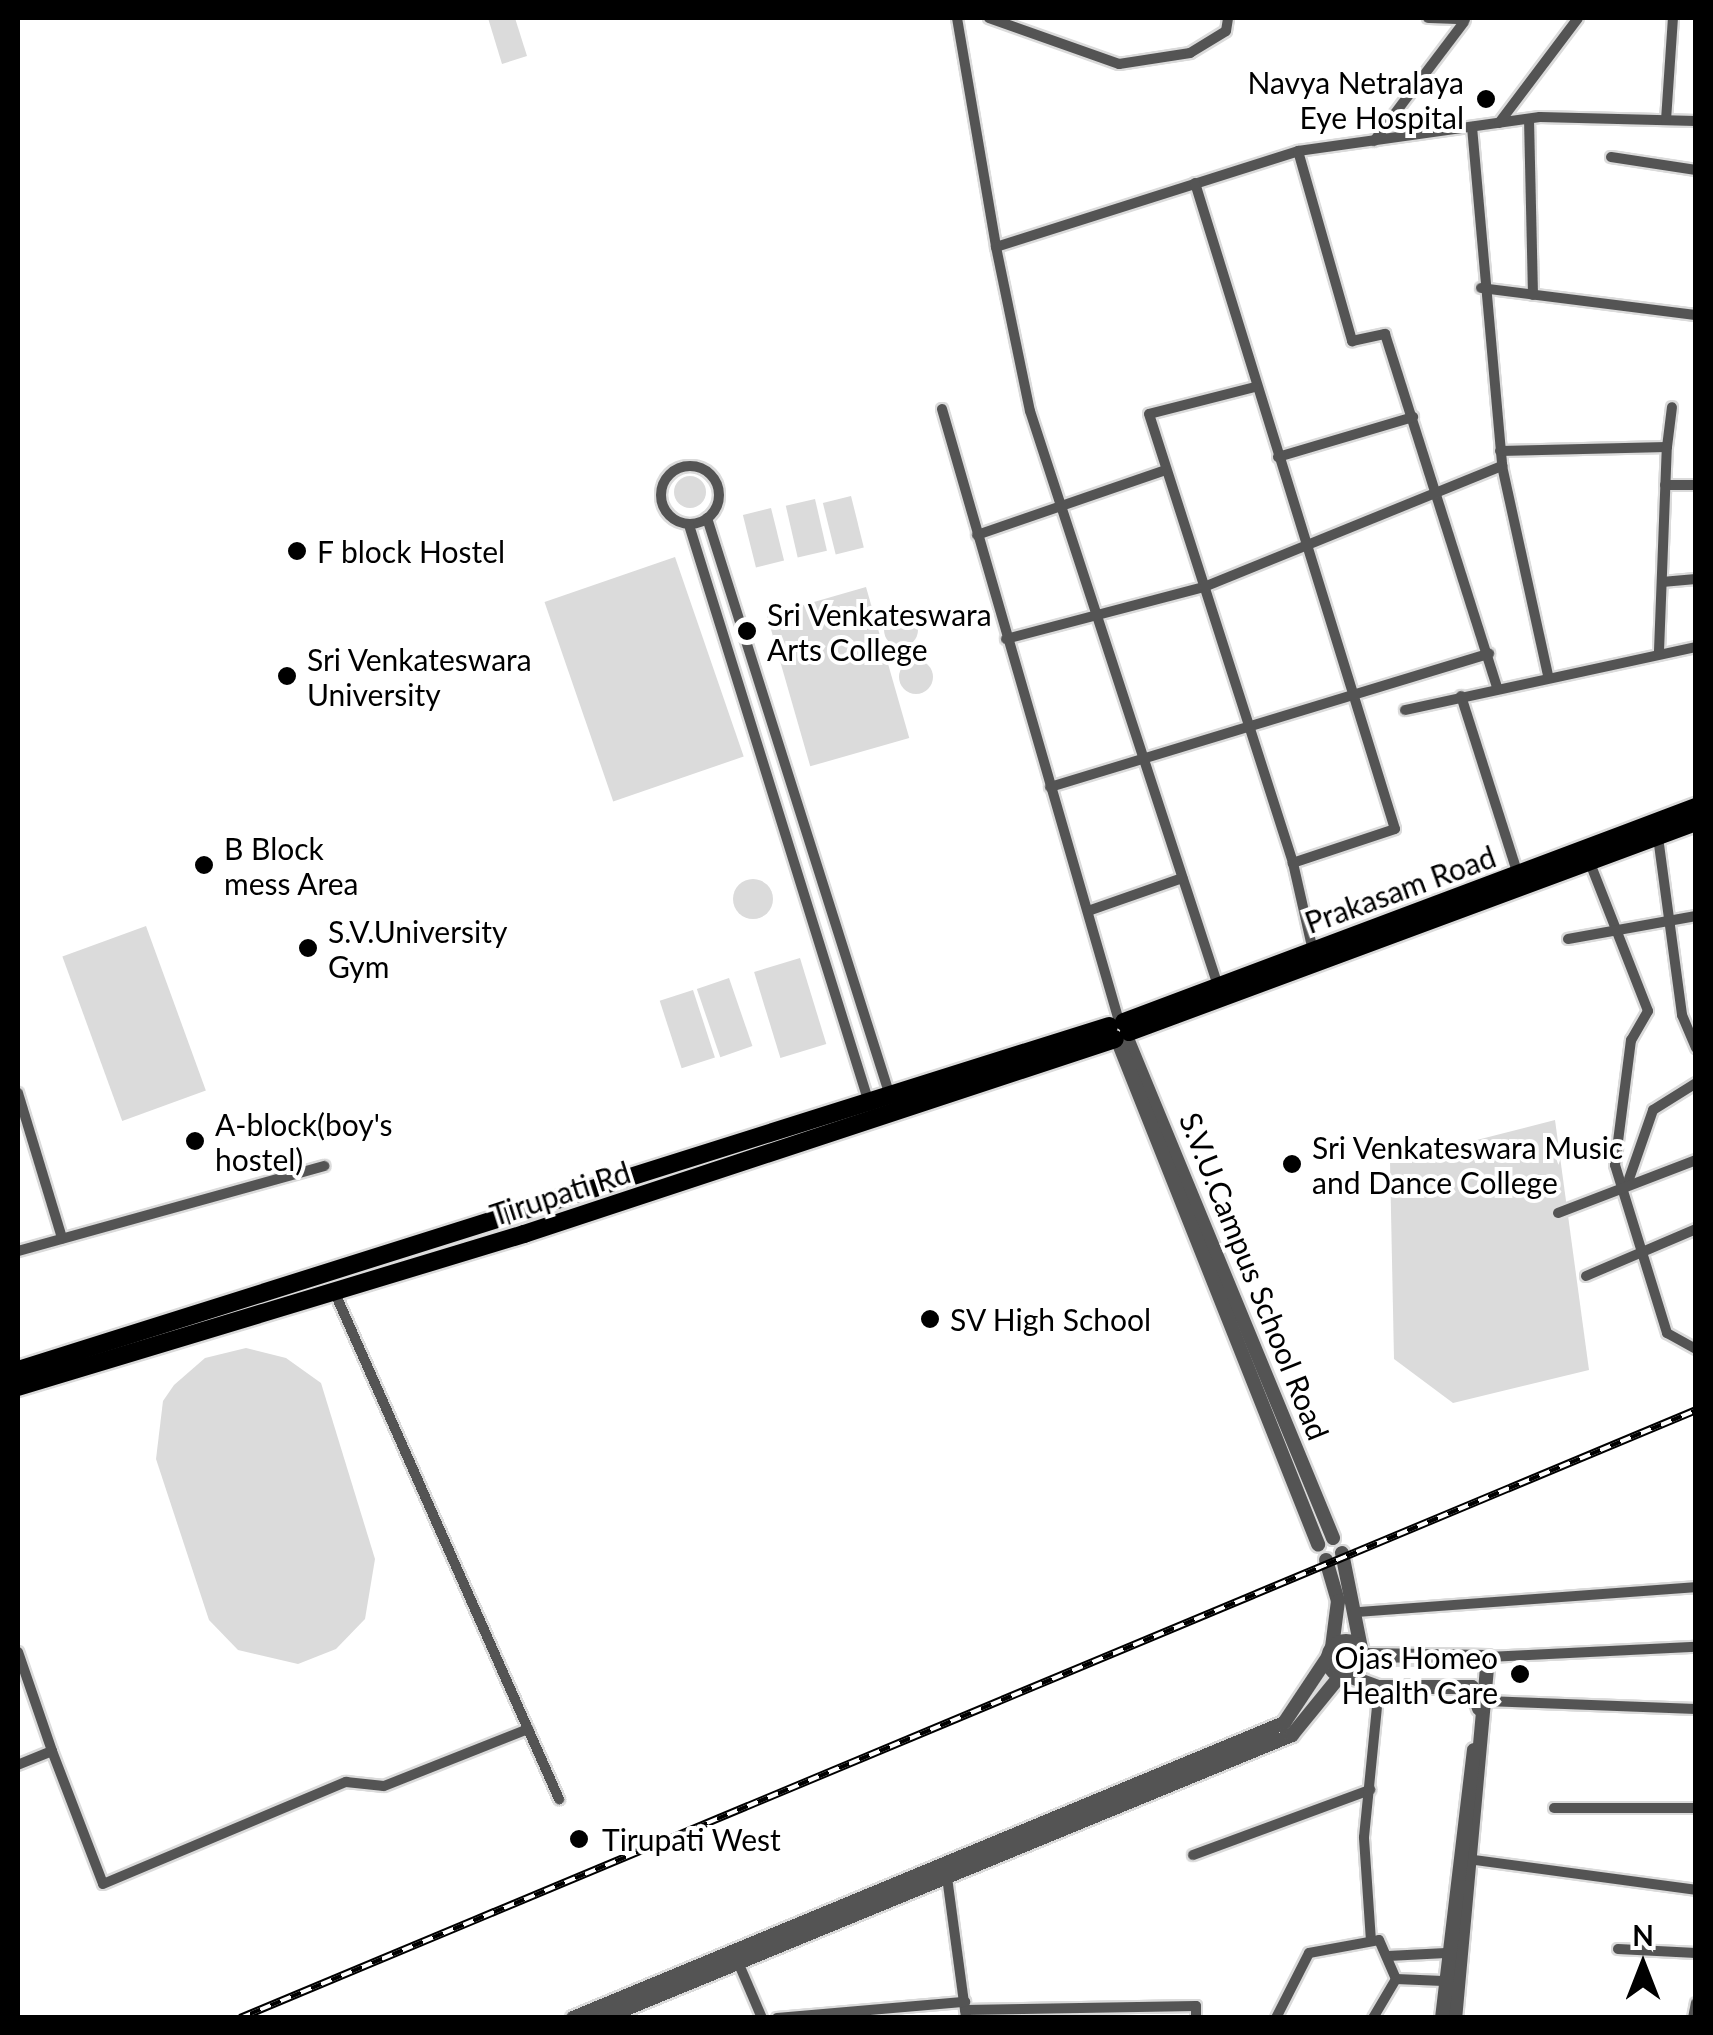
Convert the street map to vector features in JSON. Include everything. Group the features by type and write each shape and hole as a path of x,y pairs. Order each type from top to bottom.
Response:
{"main road":[{"name":"Prakasam Road","path":"1120,1031 1218,986 1696,806"},
{"name":"Prakasam Road","path":"1120,1031 1696,822"},
{"name":"Tirupati Rd","path":"893,1107 1090,1048 1120,1031"},
{"name":"Tirupati Rd","path":"18,1370 488,1236 1120,1031"},
{"name":"Tirupati Rd","path":"18,1387 334,1291 488,1236"}],"street":[{"path":"957,18 996,247 1030,411 1100,611 1140,752 1218,986"},
{"path":"989,18 1119,64 1190,53 1226,31 1228,18"},
{"path":"1428,18 1465,20"},
{"path":"1498,124 1578,18"},
{"path":"1666,120 1673,18"},
{"path":"1374,141 1465,20"},
{"path":"996,247 1298,151 1528,119 1696,121"},
{"path":"1528,119 1533,295"},
{"path":"1472,127 1481,288 1502,466 1548,676"},
{"path":"1298,151 1352,341 1385,334 1490,654 1497,687"},
{"path":"1612,157 1696,170"},
{"path":"1195,184 1255,387 1396,829 1293,863"},
{"path":"1481,288 1696,315"},
{"path":"1255,387 1149,414 1293,863 1312,950"},
{"path":"1659,650 1672,407"},
{"path":"942,409 1120,1031"},
{"path":"1278,457 1413,417"},
{"path":"1500,450 1667,447"},
{"path":"1006,638 1204,586 1439,496 1502,466"},
{"path":"689,525 707,518 718,501 715,480 681,468 662,498 689,525 872,1114"},
{"path":"977,535 1059,502 1166,470"},
{"path":"1665,485 1696,485"},
{"path":"707,518 893,1107"},
{"path":"1662,582 1696,579"},
{"path":"1405,710 1659,650 1696,646"},
{"path":"1050,787 1140,752 1490,654"},
{"path":"1460,696 1518,875"},
{"path":"1658,837 1682,1015 1696,1048"},
{"path":"1590,863 1620,923 1648,1010 1631,1040 1614,1158 1646,1250 1667,1333 1696,1350"},
{"path":"1088,910 1182,878"},
{"path":"1568,939 1620,923 1696,916"},
{"name":"S.V.U.Campus School Road","path":"1120,1031 1124,1062 1318,1544"},
{"name":"S.V.U.Campus School Road","path":"1120,1031 1333,1538"},
{"path":"1090,1048 1124,1062"},
{"path":"1624,1180 1653,1110 1696,1083"},
{"path":"18,1093 62,1238"},
{"path":"1558,1213 1624,1180 1696,1160"},
{"path":"18,1251 324,1166"},
{"path":"1586,1276 1696,1230"},
{"path":"334,1291 559,1799"},
{"path":"604,2018 1292,1735 1363,1652 1358,1612 1342,1552"},
{"path":"573,2018 1284,1723 1330,1652 1338,1600 1326,1560"},
{"path":"1358,1612 1696,1587"},
{"path":"1330,1652 1488,1657 1696,1647"},
{"path":"18,1652 102,1884 346,1782 384,1786 528,1729"},
{"path":"1330,1652 1345,1677 1379,1687 1462,1684 1479,1694 1446,1953 1442,2018"},
{"path":"1455,2018 1475,1860 1488,1657"},
{"path":"1371,1942 1370,1790 1379,1687"},
{"path":"1486,1701 1696,1709"},
{"path":"18,1765 52,1751"},
{"path":"1193,1855 1370,1790"},
{"path":"1554,1808 1696,1808"},
{"path":"1475,1860 1696,1890"},
{"path":"947,1877 965,2010"},
{"path":"1276,2018 1308,1953 1371,1942 1388,1956 1396,1979 1373,2018"},
{"path":"1618,1948 1696,1954"},
{"path":"1388,1956 1446,1953"},
{"path":"738,1962 762,2018"},
{"path":"1396,1979 1443,1981"},
{"path":"777,2018 1196,2006 1196,2018"}],"shaded area":[{"path":"488,18 515,18 527,56 502,64"},
{"path":"690,476 702,480 706,492 702,504 690,508 678,504 674,492 678,480"},
{"path":"851,496 864,547 836,554 823,503"},
{"path":"815,499 827,551 798,557 786,506"},
{"path":"771,508 784,560 756,567 743,515"},
{"path":"675,557 744,757 613,801 545,602"},
{"path":"866,587 909,738 810,766 767,615"},
{"path":"901,613 913,618 918,630 913,642 901,647 889,642 884,630 889,618"},
{"path":"916,660 928,665 933,677 928,689 916,694 904,689 899,677 904,665"},
{"path":"753,879 767,885 773,899 767,913 753,919 739,913 733,899 739,885"},
{"path":"146,926 206,1090 122,1121 62,956"},
{"path":"800,958 826,1044 780,1058 754,972"},
{"path":"729,978 752,1046 720,1057 697,989"},
{"path":"693,990 715,1058 682,1068 660,1001"},
{"path":"1555,1120 1589,1370 1453,1403 1394,1359 1390,1162"},
{"path":"246,1348 286,1358 321,1383 375,1559 365,1619 336,1649 298,1664 238,1650 209,1620 156,1459 163,1401 174,1385 205,1358"},
{"path":"1373,1659 1457,1659 1457,1667 1373,1667"}],"railway":[{"path":"240,2018 1696,1410"}],"place":[{"name":"Navya Netralaya Eye Hospital","path":"1486,99"},
{"name":"F block Hostel","path":"297,551"},
{"name":"Sri Venkateswara Arts College","path":"747,631"},
{"name":"Sri Venkateswara University","path":"287,676"},
{"name":"B Block mess Area","path":"204,865"},
{"name":"S.V.University Gym","path":"308,948"},
{"name":"A-block(boy's hostel)","path":"195,1141"},
{"name":"Sri Venkateswara Music and Dance College","path":"1292,1164"},
{"name":"SV High School","path":"930,1319"},
{"name":"Ojas Homeo Health Care","path":"1520,1674"},
{"name":"Tirupati West","path":"579,1839"}]}
